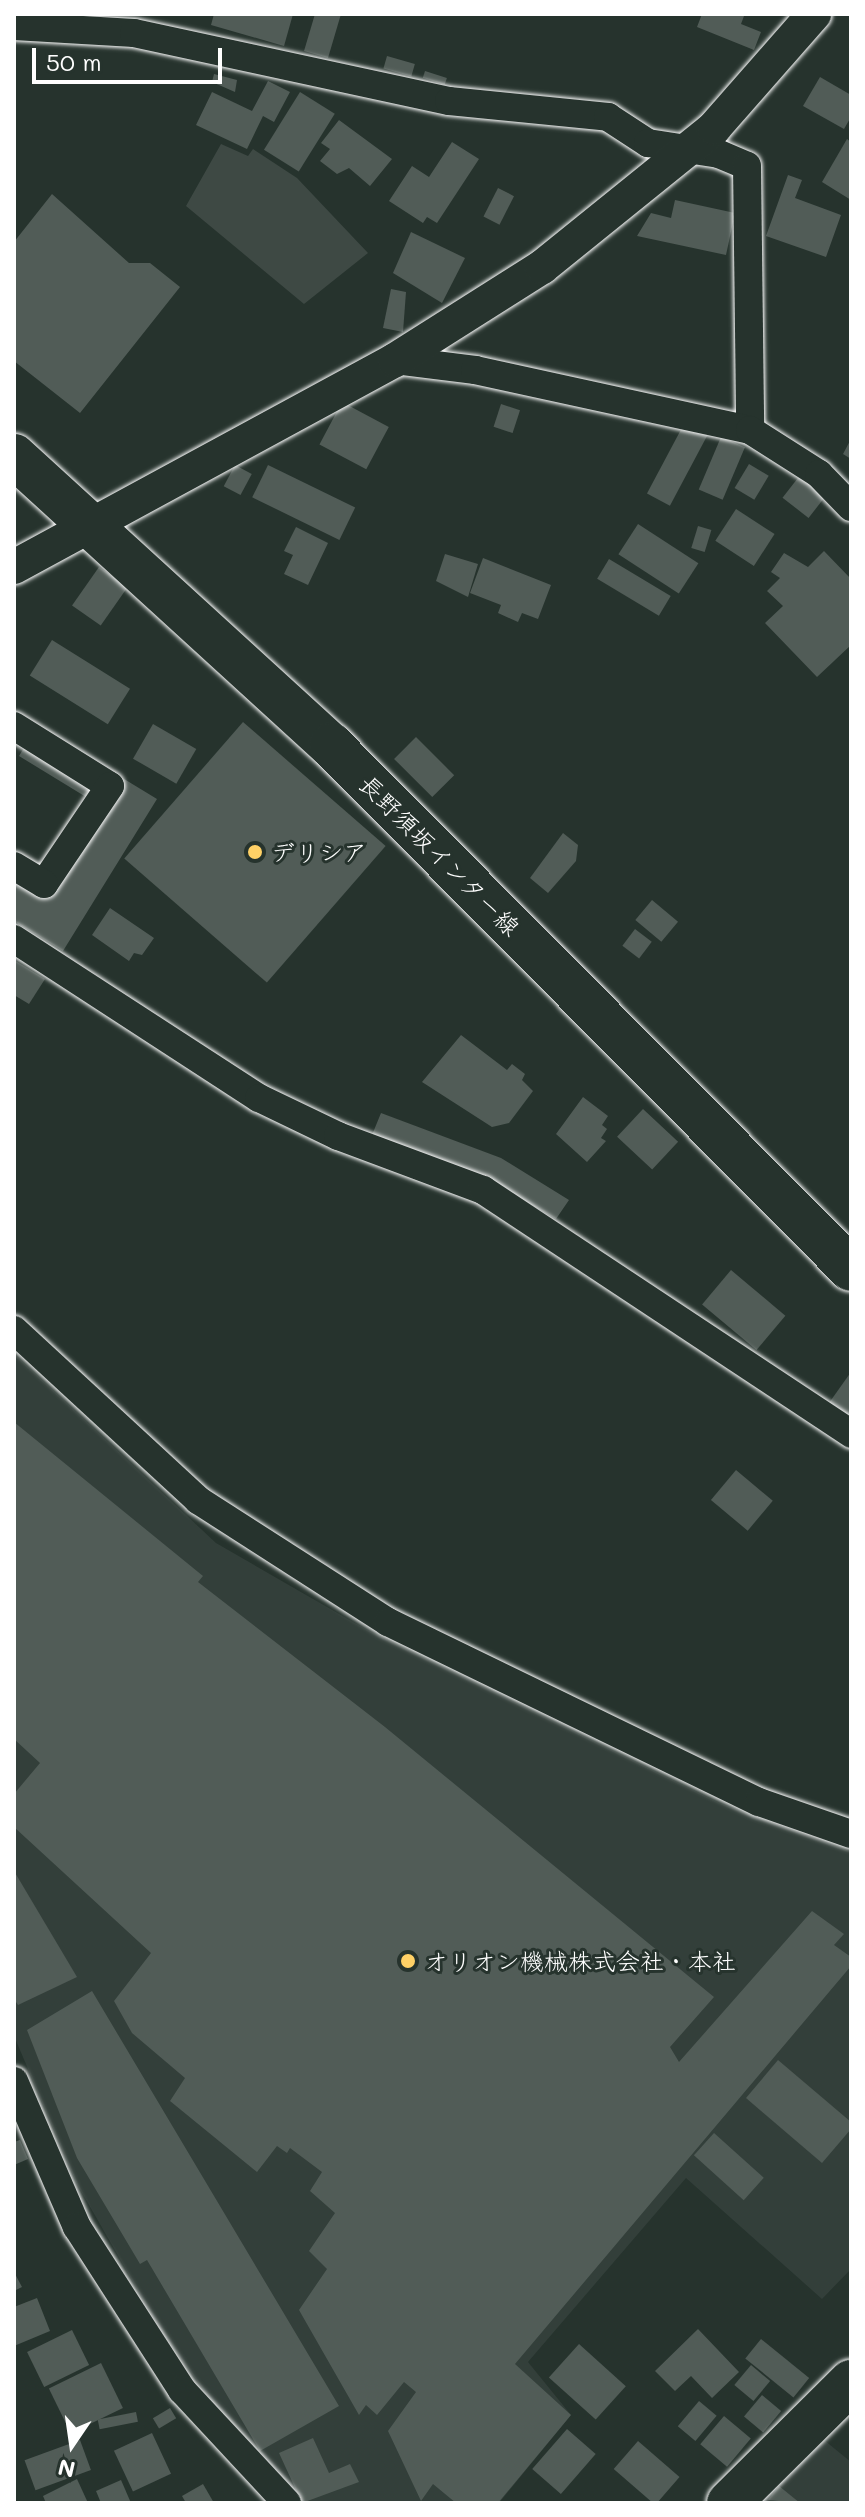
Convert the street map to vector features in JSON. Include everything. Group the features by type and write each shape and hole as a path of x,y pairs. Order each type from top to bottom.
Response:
{"main road":[{"name":"長野須坂インター線","path":"14,456 331,745 851,1269"},
{"path":"729,2503 851,2382"}],"street":[{"path":"14,567 395,360 542,267 688,151 814,14"},
{"path":"14,26 47,21 136,24 449,101 608,117 648,143 719,154 747,166 750,430"},
{"path":"395,360 475,370 750,430 819,474 851,507"},
{"path":"14,726 110,786 44,884 14,866"},
{"path":"14,939 259,1098 338,1136 483,1190 851,1434"},
{"path":"14,1330 198,1500 375,1614 759,1802 851,1834"},
{"path":"14,2081 77,2227 182,2390 287,2503"}],"shaded area":[{"path":"221,144 248,156 253,149 297,178 368,253 304,304 186,206"},
{"name":"オリオン機械株式会社・本社","path":"14,1354 216,1543 367,1630 719,1803 851,1852 851,2269 822,2299 686,2178 528,2362 571,2415 499,2503 305,2503 253,2457 163,2334 77,2184 14,2036"},
{"path":"824,2440 851,2462 851,2503 761,2503"}],"building":[{"path":"214,14 293,14 284,46 211,25"},
{"path":"315,14 341,14 328,58 304,51"},
{"path":"702,14 744,16 741,24 761,32 754,50 697,27"},
{"path":"387,56 415,64 411,76 383,68"},
{"path":"425,71 447,78 445,85 423,78"},
{"path":"214,74 237,80 235,92 212,82"},
{"path":"820,77 851,95 851,117 844,129 803,106"},
{"path":"268,81 290,92 274,122 263,116 247,149 196,125 212,92 252,111"},
{"path":"300,92 335,114 299,171 264,150"},
{"path":"339,120 392,159 370,186 349,168 337,174 320,161 330,149 321,143"},
{"path":"847,139 851,142 851,200 822,182"},
{"path":"452,142 479,159 437,223 427,217 423,223 389,201 412,166 429,177"},
{"path":"788,175 802,180 795,198 841,215 826,257 766,236"},
{"path":"498,188 514,196 500,225 483,217"},
{"path":"52,194 129,263 150,263 180,287 80,413 14,361 14,242"},
{"path":"675,200 735,213 726,255 637,236 651,213 671,218"},
{"path":"411,232 465,258 442,303 393,273"},
{"path":"391,289 406,292 403,332 383,328"},
{"path":"342,402 389,427 366,469 319,444"},
{"path":"501,404 520,410 513,433 494,427"},
{"path":"685,422 708,434 670,506 647,494"},
{"path":"721,437 745,447 723,500 699,489"},
{"path":"851,439 851,459 843,454"},
{"path":"749,464 769,476 754,500 735,488"},
{"path":"235,465 252,474 241,495 224,486"},
{"path":"268,465 355,508 339,540 252,497"},
{"path":"801,474 827,494 809,518 783,498"},
{"path":"736,509 775,534 754,566 715,541"},
{"path":"638,524 698,563 679,593 618,554"},
{"path":"698,526 711,530 705,552 691,548"},
{"path":"296,527 328,543 308,585 284,574 293,555 284,551"},
{"path":"824,551 851,579 851,645 817,677 765,623 783,606 767,591 780,578 771,572 784,553 808,567"},
{"path":"445,554 478,564 468,597 436,581"},
{"path":"483,558 551,585 538,619 522,613 518,622 498,613 501,605 470,593"},
{"path":"609,559 671,596 659,616 597,579"},
{"path":"99,567 128,587 101,626 72,606"},
{"path":"52,640 130,689 108,724 30,676"},
{"name":"デリシア","path":"243,722 386,846 267,983 124,859"},
{"path":"153,724 196,749 176,784 133,759"},
{"path":"37,726 157,799 63,951 14,921 14,872 50,895 104,808 19,756"},
{"path":"416,737 454,775 432,797 394,759"},
{"path":"563,833 578,845 576,861 548,893 530,878"},
{"path":"652,900 678,922 661,942 635,920"},
{"path":"110,908 154,938 142,955 134,953 129,961 92,935"},
{"path":"635,929 652,942 639,958 622,946"},
{"path":"14,960 45,979 29,1004 14,995"},
{"path":"461,1035 507,1070 512,1064 525,1074 522,1080 533,1091 509,1123 492,1127 422,1082"},
{"path":"583,1097 608,1116 602,1125 607,1129 601,1138 606,1141 587,1162 556,1134"},
{"path":"643,1109 678,1142 652,1170 617,1137"},
{"path":"381,1113 501,1158 569,1200 556,1219 496,1184 372,1135"},
{"path":"731,1270 785,1316 756,1350 702,1304"},
{"path":"851,1372 851,1419 829,1403"},
{"name":"オリオン機械株式会社・本社","path":"14,1422 203,1576 198,1582 385,1727 714,1997 670,2047 679,2062 812,1911 844,1934 834,1945 851,1957 851,1966 515,2364 571,2415 498,2503 456,2503 433,2484 421,2501 388,2431 416,2392 404,2382 377,2415 366,2405 359,2415 299,2310 327,2269 309,2251 335,2213 310,2191 322,2172 290,2148 287,2153 277,2146 257,2172 170,2101 185,2078 132,2033 114,2001 151,1953 14,1827 14,1794 40,1763 14,1739"},
{"path":"736,1470 773,1501 748,1531 711,1500"},
{"path":"14,1871 77,1977 18,2005 14,1999"},
{"path":"92,1991 339,2406 260,2451 147,2260 140,2264 77,2158 27,2030"},
{"path":"778,2060 851,2122 851,2129 822,2163 746,2098"},
{"path":"714,2133 764,2178 744,2200 694,2155"},
{"path":"20,2140 28,2159 14,2165 14,2142"},
{"path":"14,2272 22,2287 14,2291"},
{"path":"37,2298 50,2331 14,2346 14,2307"},
{"path":"698,2329 739,2372 712,2398 691,2376 675,2391 655,2371"},
{"path":"72,2330 89,2365 44,2387 27,2352"},
{"path":"761,2339 809,2378 793,2397 745,2358"},
{"path":"579,2344 626,2386 596,2420 549,2377"},
{"path":"101,2363 123,2408 71,2433 49,2388"},
{"path":"751,2365 770,2381 753,2401 734,2385"},
{"path":"762,2395 781,2411 763,2433 744,2416"},
{"path":"699,2401 717,2416 695,2441 678,2426"},
{"path":"170,2408 176,2418 159,2429 153,2418"},
{"path":"136,2412 138,2422 100,2429 98,2419"},
{"path":"724,2416 751,2438 727,2467 700,2444"},
{"path":"567,2429 596,2454 561,2494 532,2469"},
{"path":"152,2433 171,2474 133,2492 114,2451"},
{"path":"313,2438 329,2473 350,2464 359,2482 302,2503 279,2453"},
{"path":"80,2440 91,2470 36,2490 25,2460"},
{"path":"638,2441 680,2477 657,2503 653,2503 614,2469"},
{"path":"77,2479 88,2503 46,2503 43,2496"},
{"path":"121,2480 131,2503 101,2503 96,2491"},
{"path":"203,2484 214,2503 186,2503 182,2496"},
{"path":"779,2486 800,2503 768,2500"}],"place":[{"name":"デリシア","path":"255,852"},
{"name":"オリオン機械株式会社・本社","path":"408,1961"}]}
